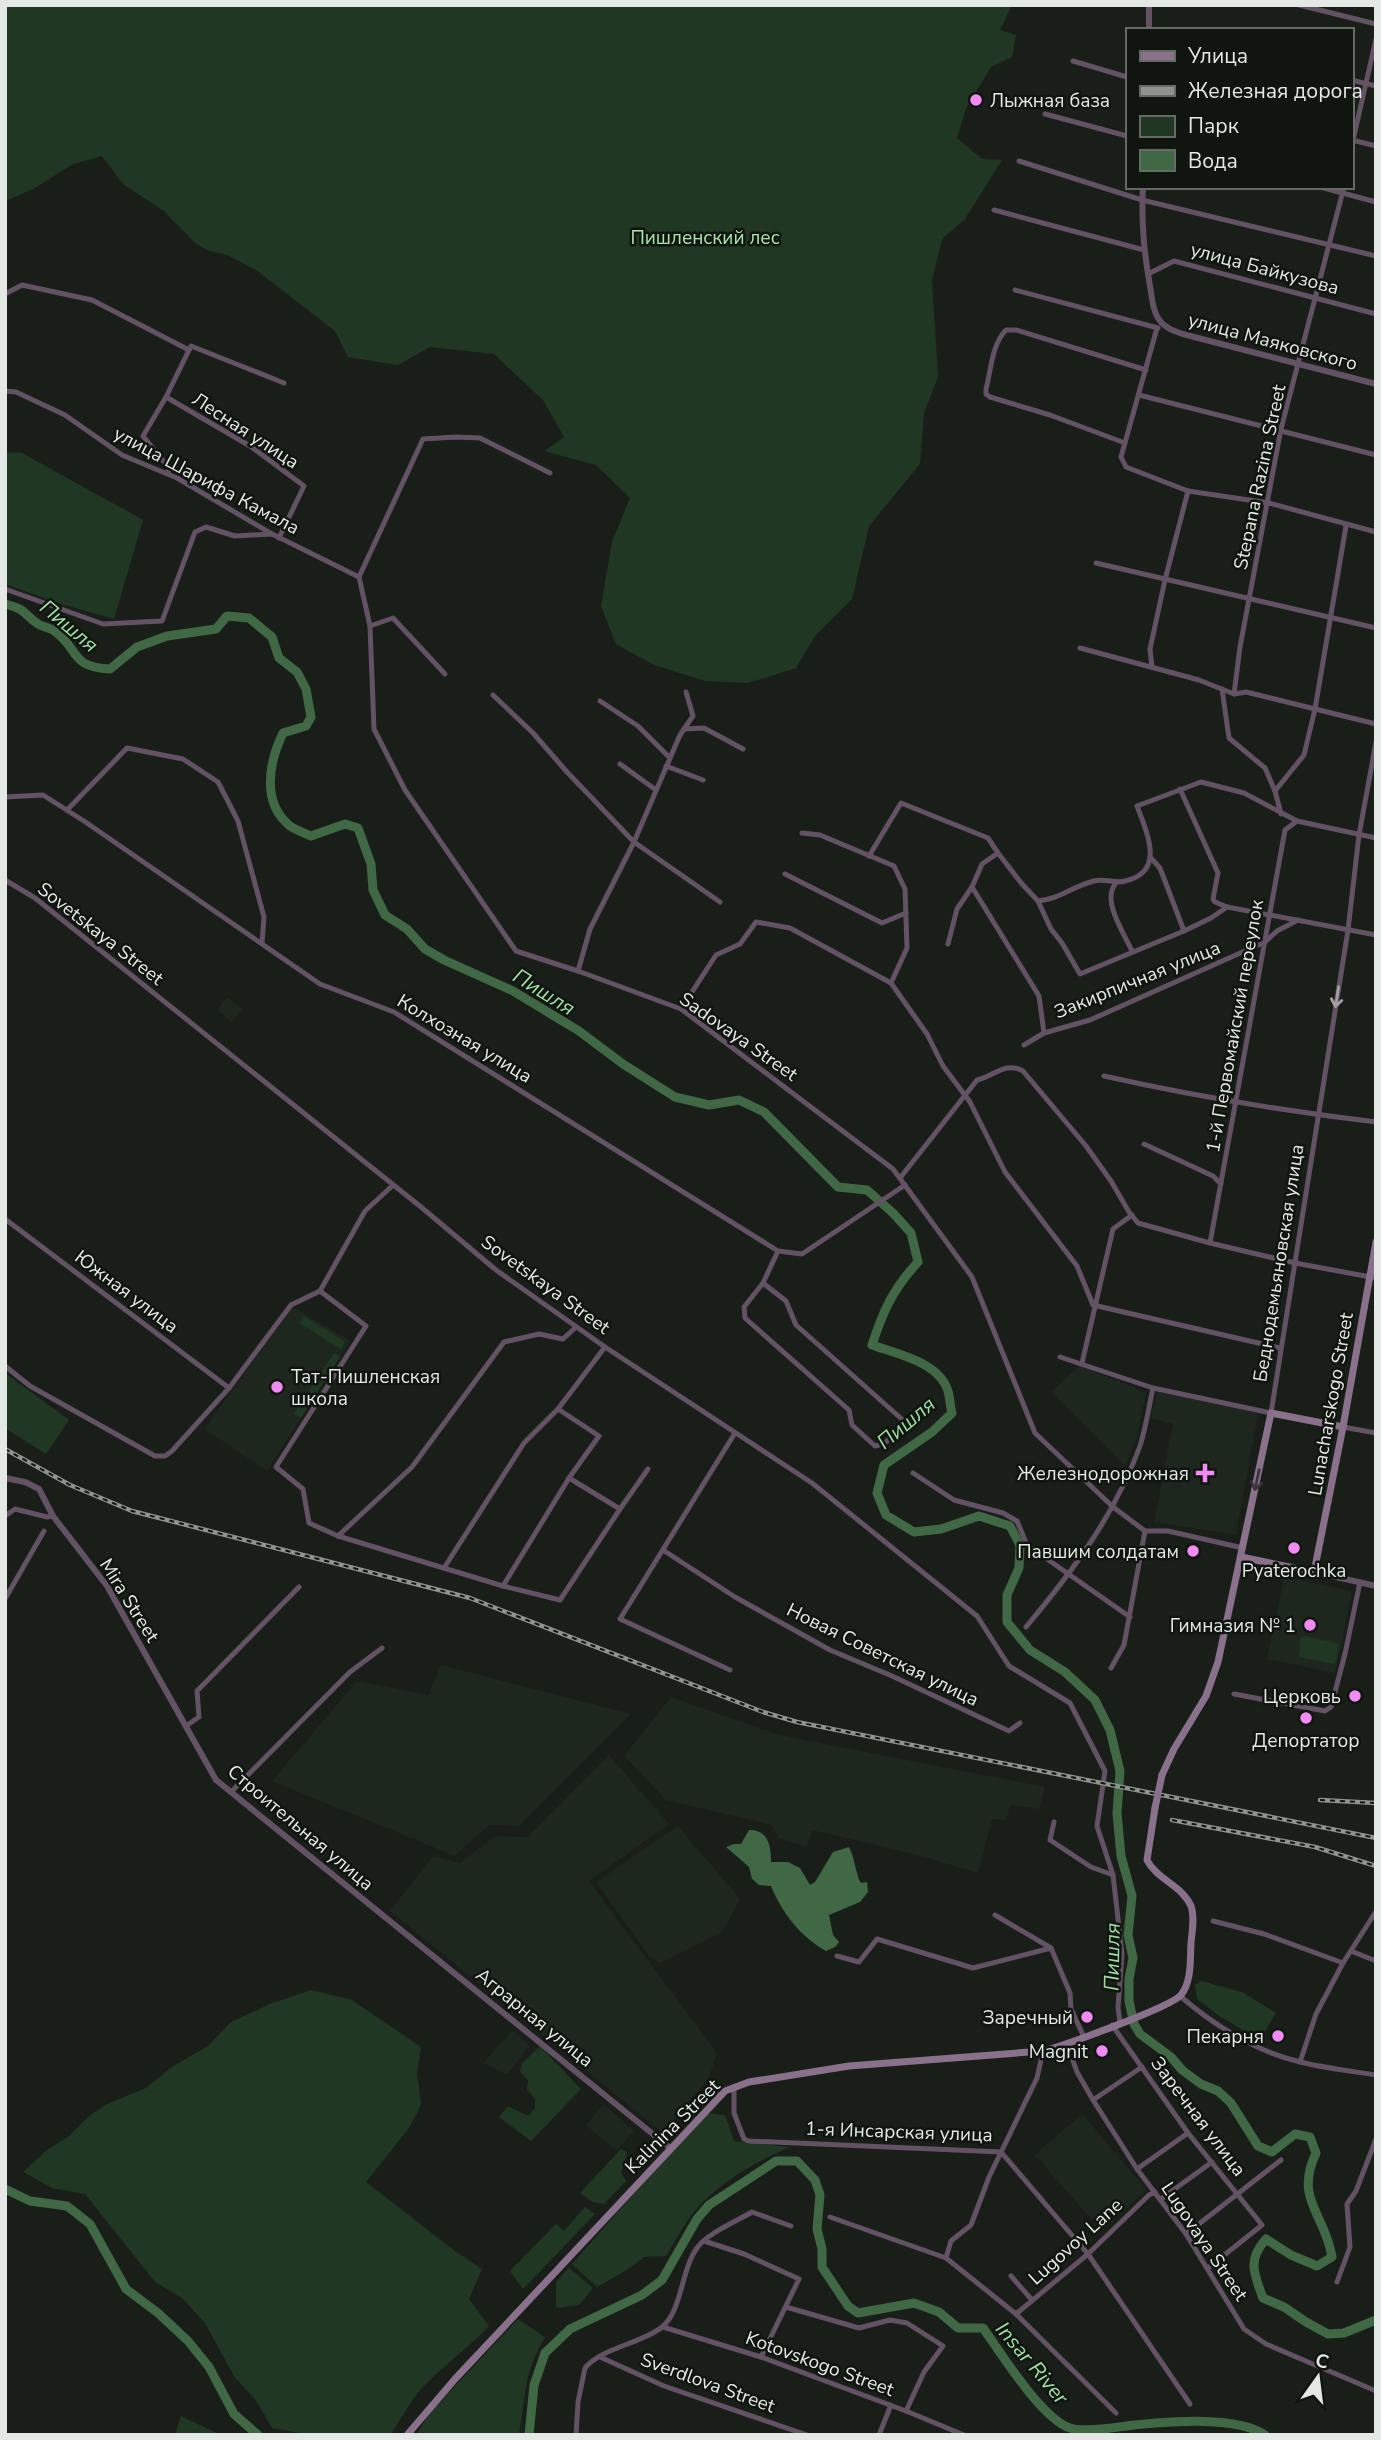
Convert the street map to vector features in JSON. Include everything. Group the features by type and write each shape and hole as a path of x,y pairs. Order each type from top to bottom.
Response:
{"main road":[{"name":"Lunacharskogo Street","path":"1314,1572 1372,1277 1376,1242"},
{"path":"1271,1413 1343,1427"},
{"name":"Беднодемьяновская улица","path":"1180,1996 1189,1970 1193,1915 1186,1897 1156,1873 1147,1860 1155,1808 1162,1775 1174,1749 1206,1696 1223,1645 1271,1413"},
{"path":"1241,1557 1314,1572"},
{"name":"Kalinina Street","path":"407,2435 455,2379 714,2100 734,2086 849,2066 1043,2051 1145,2014 1180,1996"}],"street":[{"path":"1149,5 1149,28"},
{"path":"1299,5 1376,24"},
{"path":"1353,135 1376,38"},
{"path":"1073,61 1126,77"},
{"path":"1353,80 1376,86"},
{"path":"1045,114 1126,136"},
{"path":"1353,140 1376,146"},
{"path":"1019,161 1142,200 1376,256"},
{"path":"1143,189 1144,250 1153,304 1161,326 1121,457 1126,467 1188,491 1269,503 1376,532"},
{"path":"1344,190 1376,202"},
{"name":"Stepana Razina Street","path":"1234,694 1240,647 1281,429 1344,190"},
{"path":"994,210 1144,250"},
{"name":"улица Байкузова","path":"1148,274 1174,261 1376,314"},
{"path":"5,294 22,285 92,300 189,350"},
{"name":"улица Маяковского","path":"1015,290 1376,384"},
{"path":"1125,443 986,394 999,337 1006,330 1016,330 1146,370"},
{"path":"166,397 191,346 284,383"},
{"name":"улица Шарифа Камала","path":"5,391 16,392 65,415 122,455 168,474 279,538 359,577"},
{"path":"1139,395 1376,455"},
{"name":"Лесная улица","path":"168,474 169,468 143,436 166,397 250,446 303,486 279,538"},
{"path":"359,577 422,439 480,438 550,473"},
{"path":"1152,667 1150,649 1188,491"},
{"path":"1275,791 1304,755 1315,709 1346,526"},
{"path":"5,589 103,624 162,621 195,532 206,527 235,536 272,534"},
{"path":"1096,563 1376,628"},
{"name":"Sadovaya Street","path":"359,577 370,625 374,729 405,790 516,951 681,1009 893,1169 972,1277 1035,1433 1114,1507 1145,1531"},
{"path":"370,625 393,618 445,674"},
{"path":"1080,648 1199,680 1234,694 1246,692 1376,724"},
{"path":"1222,689 1229,738 1265,768 1281,814"},
{"path":"578,971 590,929 634,842 666,766 692,716 686,692"},
{"path":"494,695 634,842 720,902"},
{"path":"600,701 638,726 670,758"},
{"path":"684,729 704,728 743,749"},
{"name":"Беднодемьяновская улица","path":"1271,1413 1348,930 1359,835 1376,742"},
{"path":"67,810 127,748 183,759 218,782 239,821 264,917 262,943"},
{"path":"620,764 656,790"},
{"path":"666,766 703,780"},
{"path":"1038,901 1052,900 1095,880 1111,879 1123,882 1145,873 1150,857 1148,837 1137,806 1201,782 1244,793 1297,821 1376,838"},
{"path":"1180,789 1218,873 1214,902 1227,907 1376,935"},
{"name":"Колхозная улица","path":"5,797 43,795 320,984 394,1012 778,1251"},
{"path":"869,856 901,803 988,838 1038,901 1051,929 1080,974 1184,931 1227,907"},
{"name":"1-й Первомайский переулок","path":"1210,1243 1285,830 1297,821"},
{"path":"802,833 820,835 894,866 905,889 907,948 891,983"},
{"path":"948,944 957,909 972,887 982,864 998,853"},
{"path":"1150,857 1160,868 1184,931"},
{"path":"785,874 882,923 906,913"},
{"name":"Sovetskaya Street","path":"5,880 35,898 496,1270 605,1347 813,1483 976,1616 1009,1666 1070,1703 1105,1771 1097,1826 1113,1875"},
{"path":"1117,882 1110,893 1111,902 1132,951"},
{"path":"972,887 1039,996 1044,1033"},
{"name":"Закирпичная улица","path":"1024,1045 1044,1033 1090,1020 1265,942 1277,931 1297,920"},
{"path":"681,1009 716,955 740,944 756,922 790,928 891,983 927,1034 943,1066 966,1095 1004,1172 1077,1266 1093,1305 1280,1348"},
{"path":"900,1178 977,1080 989,1077 1001,1068 1016,1067 1023,1071 1086,1146 1139,1223 1295,1263 1372,1277"},
{"path":"1104,1076 1317,1115 1376,1122"},
{"path":"1144,1143 1213,1176 1221,1184"},
{"path":"763,1283 786,1301 796,1325 905,1422 885,1443 875,1446 852,1425 849,1410 745,1318 744,1307 763,1283 778,1251 802,1254 905,1185"},
{"path":"5,1366 30,1386 155,1456 165,1456 229,1388 291,1305 320,1291 365,1211 392,1186"},
{"path":"1082,1363 1113,1229 1132,1215"},
{"name":"Южная улица","path":"5,1219 229,1388"},
{"path":"320,1291 366,1326 276,1467 303,1489 309,1522 338,1536 503,1586 560,1600 648,1469"},
{"path":"338,1536 412,1467 504,1342 539,1334 563,1339 576,1327"},
{"path":"444,1568 524,1443 558,1409 605,1347"},
{"path":"1060,1357 1153,1388 1271,1413"},
{"path":"1026,1628 1071,1573 1114,1507 1141,1444 1153,1388"},
{"path":"503,1586 598,1436 558,1409"},
{"path":"1343,1427 1376,1433"},
{"path":"730,1670 620,1619 734,1433"},
{"path":"913,1473 954,1500 1003,1513 1017,1521 1027,1545 1130,1616"},
{"name":"Mira Street","path":"5,1478 25,1482 39,1489 53,1516 107,1586 186,1726"},
{"path":"569,1478 620,1509"},
{"path":"5,1516 15,1509 53,1516"},
{"path":"5,1599 44,1531"},
{"path":"1111,1668 1124,1645 1145,1531 1168,1531 1243,1548"},
{"name":"Новая Советская улица","path":"663,1550 735,1597 830,1650 1009,1731 1020,1723"},
{"path":"1314,1572 1376,1586"},
{"path":"1234,1694 1325,1711 1331,1707 1360,1582"},
{"path":"186,1726 199,1717 197,1691 299,1587"},
{"path":"231,1792 350,1672 382,1648"},
{"name":"Строительная улица","path":"186,1726 216,1780 379,1912"},
{"path":"1054,1822 1050,1840 1091,1867 1113,1875 1122,1954 1119,2023"},
{"name":"Аграрная улица","path":"379,1912 670,2148"},
{"path":"1300,2062 1316,2014 1350,1951 1376,1913"},
{"path":"995,1915 1051,1948 1070,1993 1071,2009 1084,2037"},
{"path":"1213,1921 1253,1931 1343,1963"},
{"path":"836,1956 859,1962 877,1939 973,1968 1051,1948"},
{"path":"1350,1951 1376,1961"},
{"path":"1180,1996 1212,2022 1261,2049 1300,2062 1376,2075"},
{"name":"Заречная улица","path":"1119,2023 1142,2067 1188,2133 1262,2225 1208,2268"},
{"name":"Lugovaya Street","path":"1067,2044 1077,2072 1093,2100 1137,2169 1186,2234 1244,2329 1266,2344 1376,2391"},
{"path":"946,2258 951,2241 971,2225 989,2177 1037,2078 1043,2051"},
{"path":"1093,2100 1142,2067"},
{"name":"1-я Инсарская улица","path":"734,2086 734,2113 744,2139 749,2141 1002,2152 1088,2254 1190,2404"},
{"path":"1137,2169 1188,2133"},
{"path":"1336,2282 1350,2247 1347,2204 1356,2192 1376,2139"},
{"path":"1186,2234 1281,2160"},
{"path":"1161,2199 1212,2162"},
{"name":"Lugovoy Lane","path":"1016,2314 1088,2254 1155,2192"},
{"path":"576,2435 578,2402 585,2368 600,2357 663,2327 676,2305 680,2287 697,2246 752,2212 791,2226"},
{"path":"830,2217 946,2258 1016,2314 1116,2413"},
{"path":"704,2241 744,2254 799,2280 761,2357"},
{"path":"1011,2276 1032,2300"},
{"path":"786,2307 859,2328 890,2320 907,2323 943,2346 923,2372 906,2411"},
{"name":"Kotovskogo Street","path":"663,2327 761,2357 964,2435"},
{"name":"Sverdlova Street","path":"600,2357 664,2386 807,2435"},
{"path":"879,2435 891,2405"}],"shaded area":[{"path":"227,997 242,1009 232,1022 217,1010"},
{"name":"Тат-Пишленская школа","path":"293,1307 350,1341 267,1471 204,1429"},
{"path":"1080,1366 1146,1392 1137,1437 1125,1466 1051,1392"},
{"name":"Железнодорожная","path":"1158,1391 1258,1413 1236,1535 1154,1522 1173,1424 1150,1418"},
{"name":"Гимназия № 1","path":"1284,1577 1352,1591 1335,1673 1267,1659"},
{"path":"441,1665 631,1714 519,1826 489,1825 455,1856 272,1781 357,1681 428,1695"},
{"path":"671,1697 779,1735 1045,1787 1039,1809 1010,1805 1006,1820 992,1819 978,1873 918,1855 812,1830 807,1847 779,1838 772,1825 666,1800 624,1756"},
{"path":"609,1755 669,1824 589,1881 717,2053 709,2078 663,2133 390,1911 433,1856 460,1863 495,1836 528,1837"},
{"path":"678,1826 740,1899 722,1932 660,1963 649,1956 596,1882"},
{"path":"512,2030 530,2046 507,2074 483,2063"},
{"path":"604,2104 634,2131 616,2151 586,2125"},
{"path":"1082,2114 1147,2190 1101,2230 1035,2155"}],"green space":[{"name":"Пишленский лес","path":"5,5 1012,5 1000,30 1016,35 1012,57 991,67 966,108 957,138 982,159 1002,160 965,219 942,239 932,280 938,377 924,413 920,464 869,526 852,599 815,636 796,668 748,683 705,681 654,665 616,644 601,606 612,542 630,498 596,465 544,451 564,437 543,400 494,354 430,347 398,365 348,357 335,331 256,270 195,243 164,211 123,184 102,156 73,164 33,189 5,201"},
{"path":"5,452 22,453 143,520 114,619 5,584"},
{"path":"304,1316 345,1342 341,1349 299,1323"},
{"path":"334,1353 340,1357 301,1418 294,1414"},
{"path":"5,1373 69,1420 46,1454 5,1428"},
{"path":"1305,1636 1339,1644 1335,1664 1299,1657 1301,1638"},
{"path":"1201,1981 1242,1992 1276,2013 1260,2040 1197,1999 1195,1985"},
{"path":"311,1990 352,2000 421,2047 417,2073 421,2105 409,2128 366,2182 482,2269 469,2299 489,2326 421,2389 390,2435 310,2435 272,2428 257,2402 234,2376 205,2323 182,2298 155,2282 85,2194 52,2188 23,2172 48,2149 68,2137 88,2117 107,2104 146,2088 172,2067 208,2046 231,2022 270,2004"},
{"path":"540,2046 581,2089 531,2141 499,2117 508,2106 528,2116 535,2108 535,2099 527,2089 528,2080 520,2072 522,2063"},
{"path":"705,2113 725,2115 734,2141 790,2147 747,2169 719,2188 696,2210 666,2256 644,2257 597,2287 572,2264"},
{"path":"621,2149 627,2152 621,2173 626,2181 604,2204 593,2202 580,2193"},
{"path":"585,2207 595,2214 523,2289 510,2271 556,2224 564,2231"},
{"path":"569,2268 593,2288 579,2305 556,2308 556,2282"},
{"path":"518,2319 545,2337 529,2374 519,2435 416,2435 430,2413"},
{"path":"181,2416 221,2435 175,2435"}],"water":[{"path":"749,1830 760,1833 767,1840 771,1862 788,1862 800,1868 810,1885 815,1882 833,1852 849,1847 859,1880 861,1883 867,1882 868,1892 860,1902 829,1915 833,1935 839,1942 835,1947 826,1951 808,1939 787,1915 771,1886 759,1885 752,1879 749,1867 726,1847 741,1844"}],"waterway":[{"name":"Пишля","path":"5,604 21,610 38,624 53,630 87,665 110,669 137,647 167,636 216,629 227,616 249,618 272,637 279,658 297,672 306,689 311,717 306,726 283,733 278,744 270,782 275,806 290,826 311,836 345,824 358,828 371,864 373,890 385,915 407,929 425,949 513,991 579,1031 623,1064 675,1097 709,1105 739,1100 764,1112 838,1187 867,1190 911,1233 918,1262 890,1301 872,1345 916,1360 936,1373 948,1391 952,1413 932,1432 884,1465 877,1493 886,1515 914,1532 941,1529 979,1516 1010,1526 1020,1545 1019,1568 1007,1595 1007,1622 1030,1650 1065,1672 1095,1700 1110,1730 1120,1771 1117,1813 1121,1856 1132,1896 1128,1935 1133,1958 1129,2001 1134,2024 1140,2034 1171,2057 1182,2070 1201,2084 1218,2091 1231,2103 1258,2146 1272,2152 1295,2134 1310,2137 1316,2153 1310,2169 1310,2195 1332,2257 1317,2266 1291,2255 1266,2239 1254,2261 1255,2274 1263,2298 1284,2307 1328,2334 1344,2333 1376,2320"},
{"name":"Insar River","path":"529,2435 534,2385 545,2353 570,2329 642,2295 662,2280 697,2219 709,2205 776,2161 797,2161 815,2180 820,2195 817,2229 822,2249 822,2267 848,2306 858,2313 914,2303 939,2312 958,2328 983,2328 1034,2399 1059,2422 1070,2428 1092,2430 1201,2421 1237,2425 1265,2435"},
{"name":"Insar River","path":"5,2189 30,2201 67,2206 90,2224 126,2289 158,2313 188,2341 209,2367 234,2414 258,2435"}],"railway":[{"path":"5,1449 70,1485 132,1511 470,1598 763,1712 797,1722 1376,1838"},
{"path":"1320,1800 1376,1803"},
{"path":"1172,1820 1315,1847 1376,1866"}],"place":[{"name":"Лыжная база","path":"976,100"},
{"name":"Тат-Пишленская школа","path":"277,1387"},
{"name":"Железнодорожная","path":"1205,1473"},
{"name":"Pyaterochka","path":"1294,1548"},
{"name":"Павшим солдатам","path":"1193,1551"},
{"name":"Гимназия № 1","path":"1310,1625"},
{"name":"Церковь","path":"1355,1696"},
{"name":"Депортатор","path":"1306,1718"},
{"name":"Заречный","path":"1087,2017"},
{"name":"Пекарня","path":"1278,2036"},
{"name":"Magnit","path":"1102,2051"}]}
